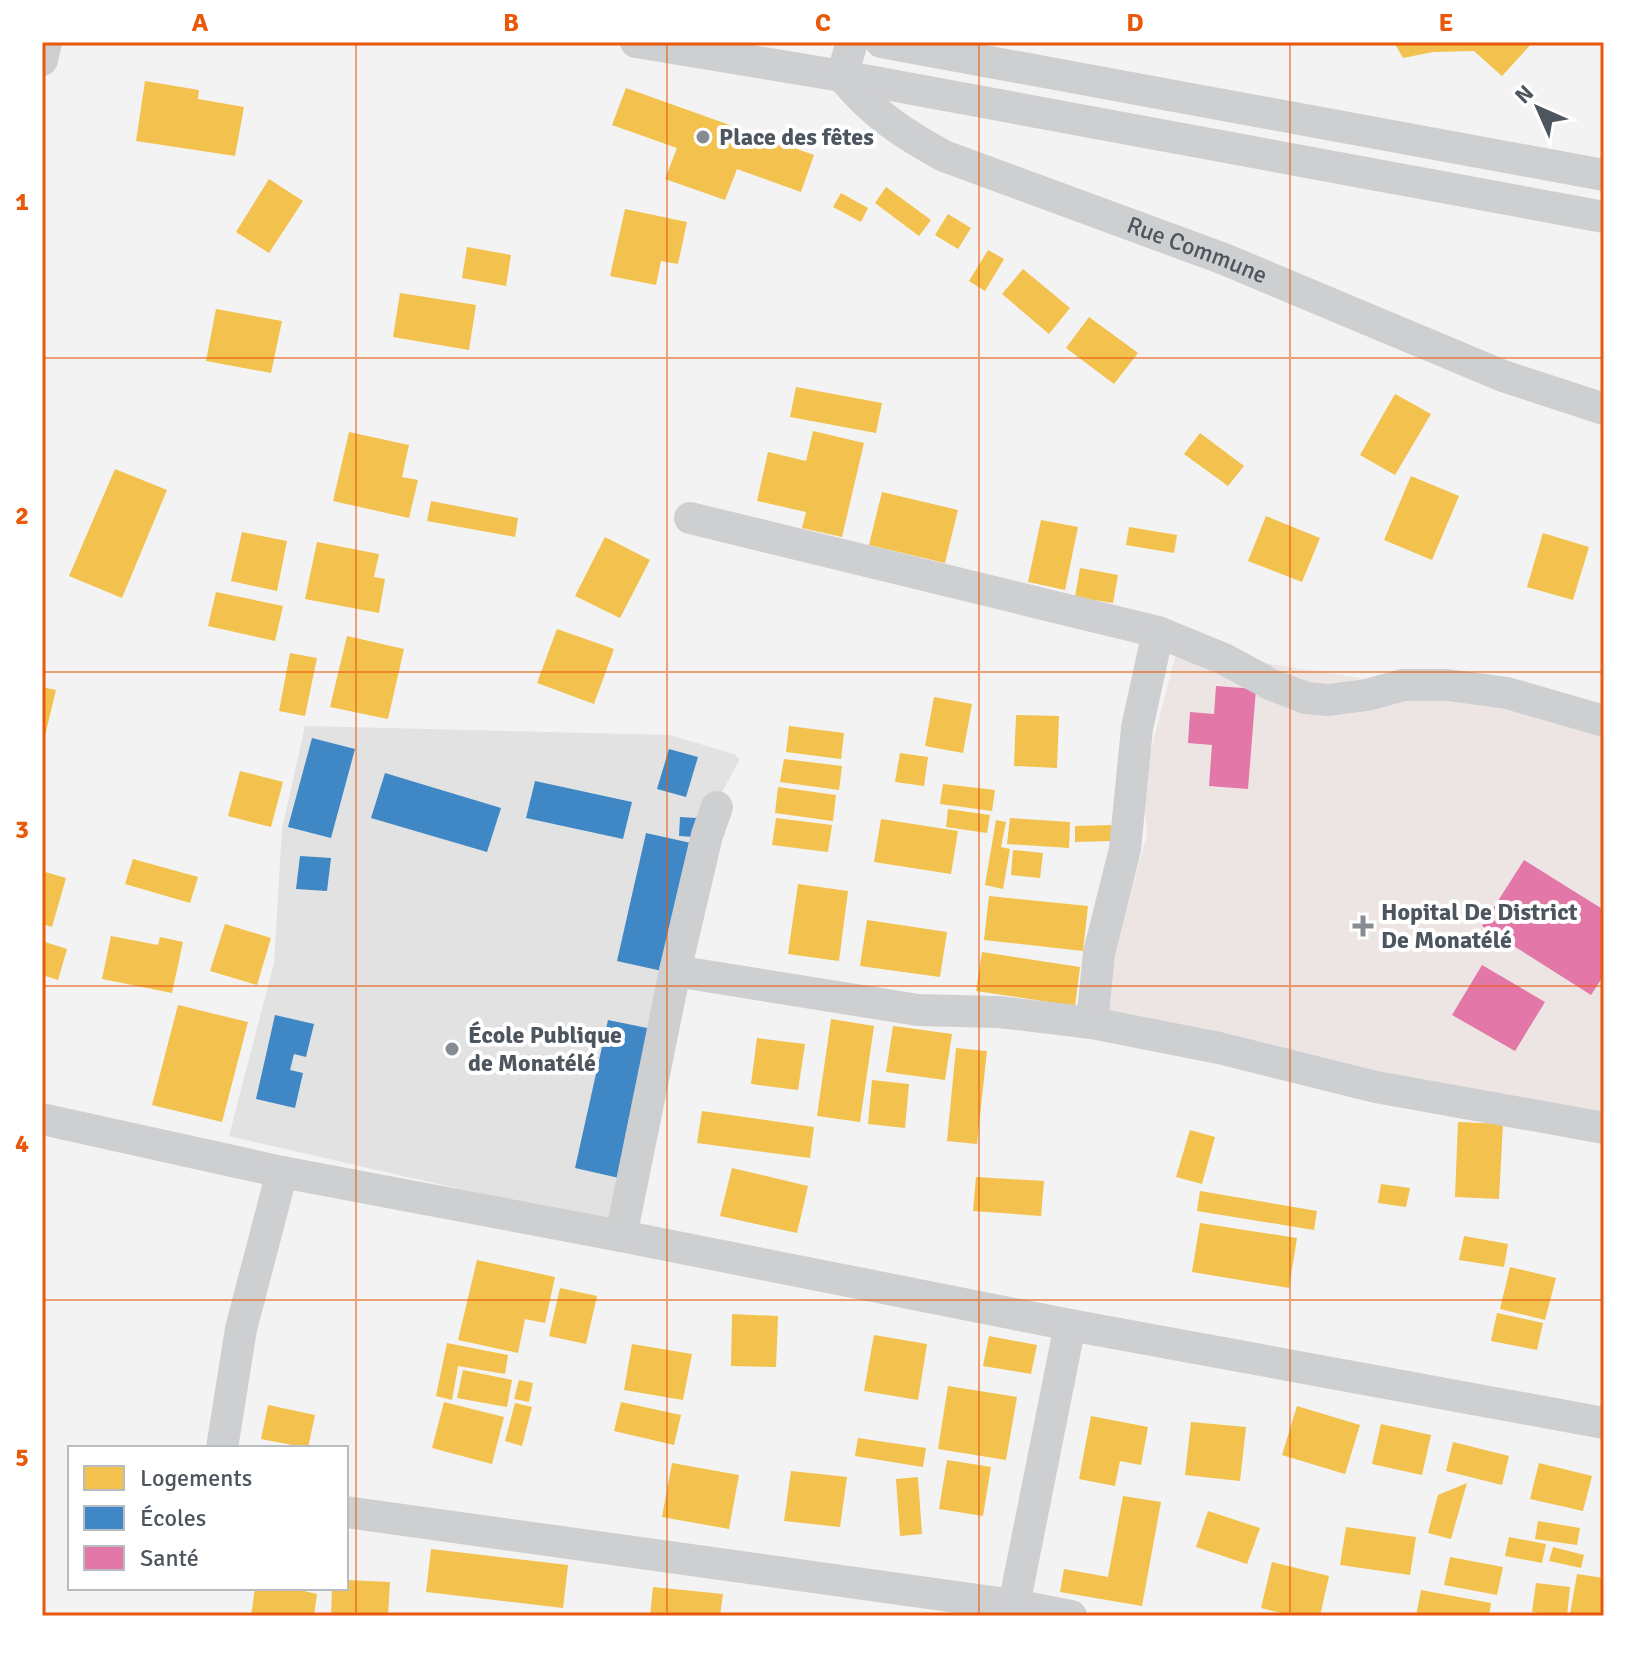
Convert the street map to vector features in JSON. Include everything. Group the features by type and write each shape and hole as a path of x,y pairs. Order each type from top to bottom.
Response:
{"street":[{"path":"42,60 46,42"},
{"path":"636,42 842,76 1604,217"},
{"path":"842,76 852,42"},
{"path":"881,42 1604,175"},
{"name":"Rue Commune","path":"842,76 863,102 900,132 944,156 1224,259 1503,376 1604,409"},
{"path":"1447,186 1454,147"},
{"path":"690,518 1158,632 1306,698 1328,700 1367,695 1403,685 1448,685 1507,693 1604,721"},
{"path":"1092,1023 1099,953 1125,849 1137,728 1158,632"},
{"path":"621,1236 675,971 707,835 717,807"},
{"path":"675,971 918,1010 999,1012 1092,1023 1219,1048 1376,1087 1604,1128"},
{"path":"42,1119 282,1172 1070,1325 1604,1423"},
{"path":"222,1446 241,1329 282,1172"},
{"path":"1014,1605 1070,1325"},
{"path":"348,1512 1014,1605 1071,1616"}],"shaded area":[{"name":"Hopital De District De Monatélé","path":"1177,649 1354,677 1604,726 1604,1122 1096,1017 1147,835 1143,782"},
{"name":"École Publique de Monatélé","path":"305,726 670,735 734,754 740,759 709,816 612,1224 229,1136 274,963 282,829"}],"building: Logements":[{"path":"1394,42 1533,42 1502,76 1474,51 1433,52 1403,58"},
{"path":"145,81 199,90 198,99 244,107 235,156 136,141"},
{"name":"Place des fêtes","path":"626,88 814,155 801,192 737,169 725,200 665,179 677,148 612,125"},
{"path":"269,179 303,201 269,253 236,232"},
{"path":"886,187 931,220 919,236 875,203"},
{"path":"841,193 868,208 861,222 833,207"},
{"path":"625,209 687,222 678,264 661,261 656,285 610,276"},
{"path":"948,214 971,228 958,249 935,235"},
{"path":"467,247 511,255 506,286 462,278"},
{"path":"988,250 1004,259 985,291 969,281"},
{"path":"1023,269 1070,308 1049,334 1002,294"},
{"path":"400,293 476,305 469,350 393,337"},
{"path":"216,309 282,321 271,373 206,361"},
{"path":"1089,317 1138,353 1114,384 1066,348"},
{"path":"796,387 882,403 876,433 790,417"},
{"path":"1395,394 1431,414 1395,475 1360,455"},
{"path":"813,431 864,443 842,537 802,528 806,512 757,501 768,452 806,461"},
{"path":"349,432 409,445 402,477 418,480 409,518 333,501"},
{"path":"1200,433 1244,466 1228,486 1184,454"},
{"path":"115,469 167,490 122,598 69,576"},
{"path":"1411,476 1459,496 1432,560 1384,540"},
{"path":"882,492 958,510 945,563 869,545"},
{"path":"431,501 518,518 515,537 427,521"},
{"path":"1266,516 1320,538 1302,582 1248,561"},
{"path":"1041,520 1078,527 1065,590 1028,582"},
{"path":"1129,527 1177,535 1174,553 1126,545"},
{"path":"242,532 287,541 277,591 231,581"},
{"path":"1543,533 1589,547 1573,600 1527,587"},
{"path":"605,537 650,560 620,618 575,596"},
{"path":"317,542 379,554 374,577 385,579 379,613 305,599"},
{"path":"1080,568 1118,575 1113,603 1075,597"},
{"path":"216,592 283,606 275,641 208,626"},
{"path":"557,629 614,649 594,704 537,683"},
{"path":"347,636 404,649 388,719 330,707"},
{"path":"290,653 317,658 305,716 279,711"},
{"path":"42,687 56,690 43,744 42,744"},
{"path":"934,697 972,704 963,753 925,746"},
{"path":"1016,715 1059,716 1057,768 1014,766"},
{"path":"789,726 844,733 841,759 786,752"},
{"path":"900,753 928,757 924,786 895,782"},
{"path":"784,759 842,766 839,790 780,782"},
{"path":"240,771 283,782 271,827 228,816"},
{"path":"943,784 995,790 992,811 940,804"},
{"path":"778,787 836,795 833,821 775,813"},
{"path":"948,809 990,815 987,833 946,827"},
{"path":"776,818 832,825 828,852 772,845"},
{"path":"1010,818 1070,822 1069,848 1007,844"},
{"path":"881,819 958,831 951,874 874,862"},
{"path":"996,820 1006,822 1001,847 1010,849 1003,889 985,885"},
{"path":"1111,825 1112,841 1075,842 1075,826"},
{"path":"1013,850 1043,853 1040,878 1011,875"},
{"path":"133,859 198,877 190,903 125,884"},
{"path":"42,871 66,878 52,927 42,924"},
{"path":"798,884 848,891 839,961 788,954"},
{"path":"989,896 1088,906 1083,951 984,940"},
{"path":"867,920 947,932 940,977 860,966"},
{"path":"225,924 271,938 257,985 210,971"},
{"path":"111,936 158,945 160,937 183,942 172,993 102,979"},
{"path":"42,941 67,949 58,980 42,975"},
{"path":"982,952 1080,967 1075,1006 976,991"},
{"path":"178,1005 248,1022 222,1122 152,1105"},
{"path":"831,1019 874,1026 860,1122 817,1116"},
{"path":"893,1026 952,1034 945,1080 886,1072"},
{"path":"757,1038 805,1044 798,1090 751,1084"},
{"path":"956,1048 987,1051 977,1144 947,1141"},
{"path":"872,1080 909,1084 905,1128 868,1124"},
{"path":"702,1111 814,1127 810,1158 697,1143"},
{"path":"1458,1122 1503,1124 1499,1199 1455,1197"},
{"path":"1190,1130 1215,1137 1202,1184 1176,1177"},
{"path":"732,1168 808,1186 797,1233 720,1216"},
{"path":"976,1177 1044,1181 1041,1216 973,1211"},
{"path":"1381,1184 1410,1188 1406,1207 1378,1203"},
{"path":"1200,1191 1317,1211 1314,1230 1197,1211"},
{"path":"1200,1223 1297,1238 1289,1288 1192,1272"},
{"path":"1464,1236 1508,1244 1504,1267 1459,1260"},
{"path":"477,1260 555,1277 545,1323 525,1319 518,1353 458,1340"},
{"path":"1510,1267 1556,1278 1545,1320 1500,1309"},
{"path":"560,1288 597,1296 586,1344 549,1336"},
{"path":"1497,1313 1543,1323 1537,1350 1491,1341"},
{"path":"732,1314 778,1316 776,1367 731,1366"},
{"path":"874,1335 927,1344 918,1400 864,1391"},
{"path":"989,1336 1037,1345 1031,1374 983,1366"},
{"path":"447,1343 508,1355 505,1374 458,1366 452,1400 436,1396"},
{"path":"632,1344 692,1354 683,1400 624,1390"},
{"path":"463,1370 512,1380 507,1407 457,1398"},
{"path":"519,1380 533,1383 529,1402 514,1399"},
{"path":"948,1386 1017,1397 1006,1460 938,1449"},
{"path":"444,1402 504,1417 492,1464 432,1448"},
{"path":"621,1402 681,1415 674,1445 614,1431"},
{"path":"515,1403 532,1407 522,1446 505,1441"},
{"path":"268,1405 315,1415 308,1446 261,1439"},
{"path":"1297,1406 1360,1425 1345,1474 1282,1455"},
{"path":"1091,1416 1148,1427 1141,1465 1120,1461 1115,1486 1079,1479"},
{"path":"1191,1422 1246,1427 1240,1481 1185,1475"},
{"path":"1381,1424 1431,1435 1422,1475 1372,1464"},
{"path":"858,1438 926,1448 923,1467 855,1456"},
{"path":"1453,1442 1509,1456 1502,1485 1446,1471"},
{"path":"947,1460 991,1467 983,1516 939,1509"},
{"path":"672,1463 739,1475 729,1529 662,1517"},
{"path":"1539,1463 1592,1476 1583,1511 1530,1499"},
{"path":"791,1471 847,1477 840,1527 784,1521"},
{"path":"918,1477 922,1534 900,1536 896,1479"},
{"path":"1467,1483 1451,1539 1428,1533 1438,1495"},
{"path":"1123,1496 1161,1502 1142,1606 1060,1592 1064,1569 1108,1577"},
{"path":"1208,1511 1260,1528 1247,1564 1196,1547"},
{"path":"1538,1521 1580,1528 1577,1545 1535,1539"},
{"path":"1346,1527 1416,1537 1410,1575 1340,1565"},
{"path":"1509,1537 1546,1544 1542,1563 1505,1556"},
{"path":"1553,1547 1584,1555 1581,1568 1549,1561"},
{"path":"431,1549 568,1565 563,1608 426,1592"},
{"path":"1450,1557 1503,1567 1497,1595 1444,1585"},
{"path":"1272,1562 1329,1576 1320,1616 1294,1616 1261,1608"},
{"path":"1577,1574 1604,1578 1604,1616 1570,1614"},
{"path":"348,1580 390,1582 388,1616 331,1616 332,1590 348,1590"},
{"path":"1536,1583 1570,1587 1567,1616 1532,1612"},
{"path":"653,1587 723,1594 720,1616 650,1616"},
{"path":"255,1590 304,1590 317,1594 314,1616 251,1616"},
{"path":"1421,1590 1491,1603 1489,1616 1416,1616"}],"building: Écoles":[{"path":"312,738 355,749 331,838 288,827"},
{"path":"669,749 698,757 686,797 657,789"},
{"path":"385,773 501,808 487,852 371,818"},
{"path":"535,781 632,802 623,839 526,818"},
{"path":"680,817 696,818 695,837 679,836"},
{"path":"646,833 691,843 662,971 617,961"},
{"path":"300,856 331,858 327,891 296,889"},
{"path":"275,1015 314,1024 306,1057 294,1054 290,1070 303,1073 295,1108 256,1099"},
{"path":"608,1020 652,1029 619,1178 575,1168"}],"building: Santé":[{"path":"1216,686 1256,689 1248,789 1209,786 1212,745 1188,743 1190,712 1214,714"},
{"path":"1524,860 1604,910 1604,975 1591,995 1482,926"},
{"path":"1482,965 1545,1002 1515,1051 1452,1015"}],"place":[{"name":"Place des fêtes","path":"703,137"},
{"name":"Hopital De District De Monatélé","path":"1363,926"},
{"name":"École Publique de Monatélé","path":"452,1049"}]}
